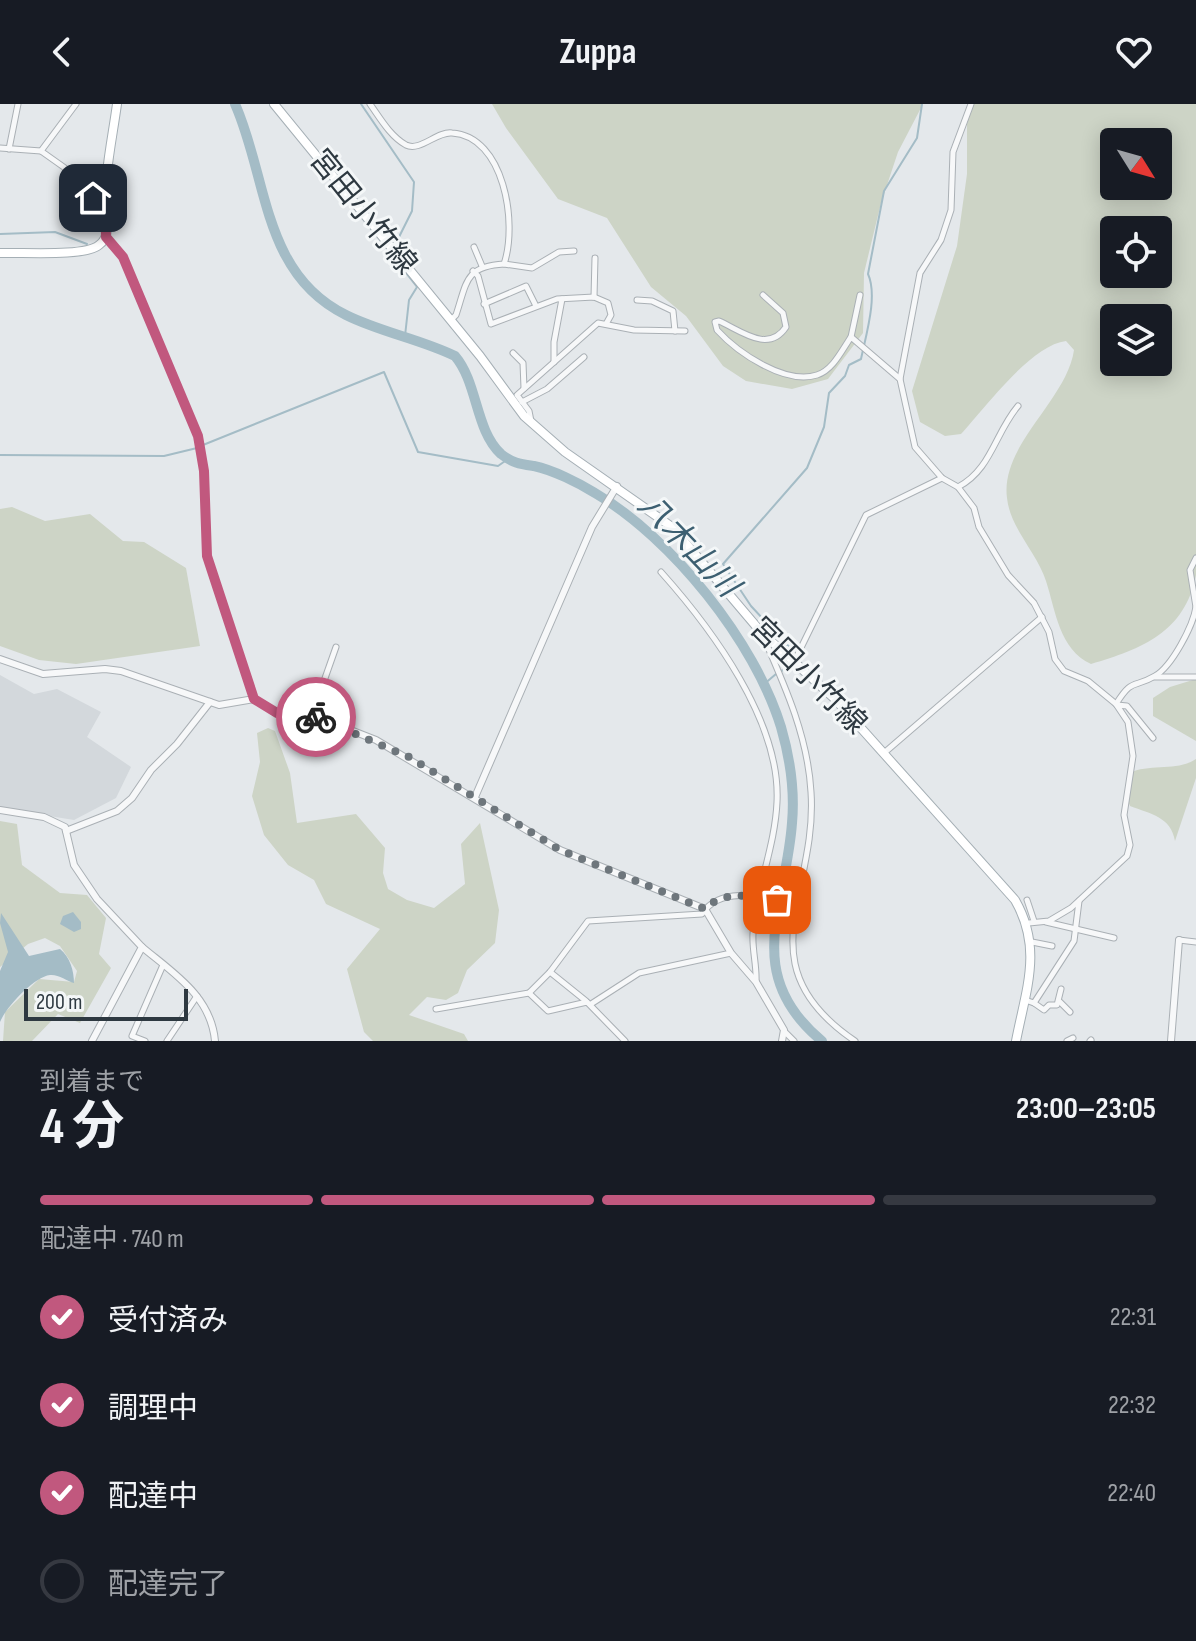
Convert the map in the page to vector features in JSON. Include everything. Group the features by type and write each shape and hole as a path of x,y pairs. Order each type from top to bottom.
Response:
{"main road":[{"path":"0,253 91,249 106,237 105,202 117,104"},
{"name":"宮田小竹線","path":"274,104 531,422 614,490 672,527 761,632 835,699 1015,900 1032,922 1032,942 1016,1041"}],"street":[{"path":"9,149 18,104"},
{"path":"41,151 76,104"},
{"path":"370,104 385,127 407,145 419,145 444,132 472,136 481,144 506,193 509,249 504,264"},
{"path":"971,104 953,152 951,210 941,240 920,273 900,379 911,439 942,478 958,487 974,508 979,527 1008,575 1027,593 1042,617 1055,659 1064,671 1088,681 1116,704 1128,722 1133,756 1124,815 1130,845 1122,865 1079,901 1045,922"},
{"path":"0,148 41,151 65,168 69,188 77,194 105,202"},
{"path":"106,237 123,257 198,436 204,471 207,556 254,699 277,713 312,715 398,751 560,850 705,909 731,953 756,982 784,1030 794,1041"},
{"path":"474,247 482,266"},
{"path":"451,320 456,315 473,271 482,266 504,264 532,268 556,254 574,251"},
{"path":"594,297 595,258"},
{"path":"473,271 478,276 491,324 562,299 594,297 608,303 611,315 606,324"},
{"path":"484,304 526,286 536,306"},
{"path":"763,295 783,313 786,327 782,333 762,340 719,321 715,326 725,339 764,363 796,377 819,374 830,367 851,337 860,295"},
{"path":"554,363 554,342 562,299"},
{"path":"637,300 652,301 673,311 675,331"},
{"path":"517,395 598,323 634,330 685,331"},
{"path":"851,337 900,379"},
{"path":"513,353 523,363 524,389"},
{"path":"522,402 547,389 584,357"},
{"path":"486,366 517,395 531,422"},
{"path":"958,487 980,471 1002,425 1018,406"},
{"path":"794,663 866,515 942,478"},
{"path":"475,797 592,527 614,490"},
{"path":"1154,677 1193,623 1196,607 1190,570 1196,558"},
{"path":"661,572 726,659 761,722 770,749 777,800 753,935 756,982"},
{"path":"884,753 1042,617"},
{"path":"761,632 798,723 811,791 808,843 795,904 794,956 801,983 826,1020 855,1041"},
{"path":"312,715 336,647"},
{"path":"0,659 43,674 105,669 121,671 219,705 254,699"},
{"path":"1116,704 1131,683 1154,677 1196,677"},
{"path":"66,831 117,811 132,798 151,770 210,702"},
{"path":"1116,704 1127,706 1153,738"},
{"path":"0,810 44,817 59,823 66,831 74,865 97,899 142,947 197,995 210,1017 215,1041"},
{"path":"436,1009 529,993 550,972 588,921 702,914 713,902 733,896 795,904"},
{"path":"1027,900 1032,922 1045,922 1114,938"},
{"path":"1034,1003 1069,951 1077,929 1079,901"},
{"path":"1171,1041 1179,940 1196,942"},
{"path":"1032,942 1052,946"},
{"path":"92,1041 142,947"},
{"path":"529,993 548,1011 589,1003 639,973 731,953"},
{"path":"145,1041 132,1036 163,965"},
{"path":"550,972 589,1003 625,1041"},
{"path":"1061,989 1060,1002 1070,1012"},
{"path":"167,1041 197,995"},
{"path":"1024,999 1044,1010 1060,1002"},
{"path":"782,1041 784,1030"}],"shaded area":[{"path":"492,104 923,104 898,152 881,203 864,273 863,333 828,379 792,389 746,381 723,366 686,316 651,287 607,218 558,199"},
{"path":"973,104 1196,104 1196,575 1182,611 1171,624 1144,644 1091,664 1080,657 1065,639 1042,571 1013,520 1007,498 1008,478 1014,460 1023,441 1060,387 1074,350 1066,341 1038,354 1009,379 961,434 945,436 920,422 912,391 957,246 967,174 967,124"},
{"path":"12,507 45,521 90,514 123,541 144,542 186,568 200,646 76,664 39,660 0,646 0,509"},
{"path":"0,675 34,694 57,689 101,712 87,737 131,767 116,798 74,820 0,808"},
{"path":"1196,679 1196,741 1153,716 1153,698 1170,687"},
{"path":"268,728 275,731 290,773 297,823 356,814 385,848 383,873 388,889 407,900 434,908 465,884 461,844 480,823 499,910 495,943 467,970 458,993 446,1000 427,997 409,1015 464,1034 468,1041 373,1041 364,1032 347,969 380,929 326,904 314,880 288,865 264,835 252,796 260,762 257,733"},
{"path":"1196,759 1196,778 1175,841 1165,821 1130,806 1125,793 1129,773 1180,765"},
{"path":"0,821 17,824 22,865 60,893 87,895 106,918 99,954 111,968 80,1023 58,1014 32,1041 3,1041 5,1012 39,979 74,982 77,971 60,946 45,938 28,944 0,967"}],"water":[{"path":"73,912 81,922 81,929 74,932 60,924 63,916"},
{"path":"1,913 29,956 60,949 71,964 74,983 50,975 36,981 21,994 0,1022 0,971 8,952 0,923"}],"waterway":[{"name":"八木山川","path":"235,104 271,222 283,250 298,275 318,297 359,321 455,356 468,379 486,432 501,454 521,464 566,477 624,512 681,564 731,627 769,694 781,727 791,774 792,823 777,911 775,965 782,990 797,1016 822,1041"},
{"path":"361,104 414,182 412,211 395,245"},
{"path":"792,656 792,650 751,606 723,564 807,468 824,427 829,393 845,376 849,365 861,359 872,293 868,274 884,191 917,138 922,104"},
{"path":"0,234 55,232 87,244"},
{"path":"392,255 417,287 409,300 405,336"},
{"path":"203,445 384,372 418,452 498,466 508,459"},
{"path":"0,455 164,456 197,448"},
{"path":"781,671 788,668 790,662"},
{"path":"763,685 776,674"}],"way so far":[{"path":"316,717 344,726 409,757 560,850 705,909 713,902 733,896 777,900"}],"route":[{"path":"93,198 105,202 106,237 116,245 123,257 198,436 204,471 207,556 252,682 254,699 277,713 316,717"}]}
